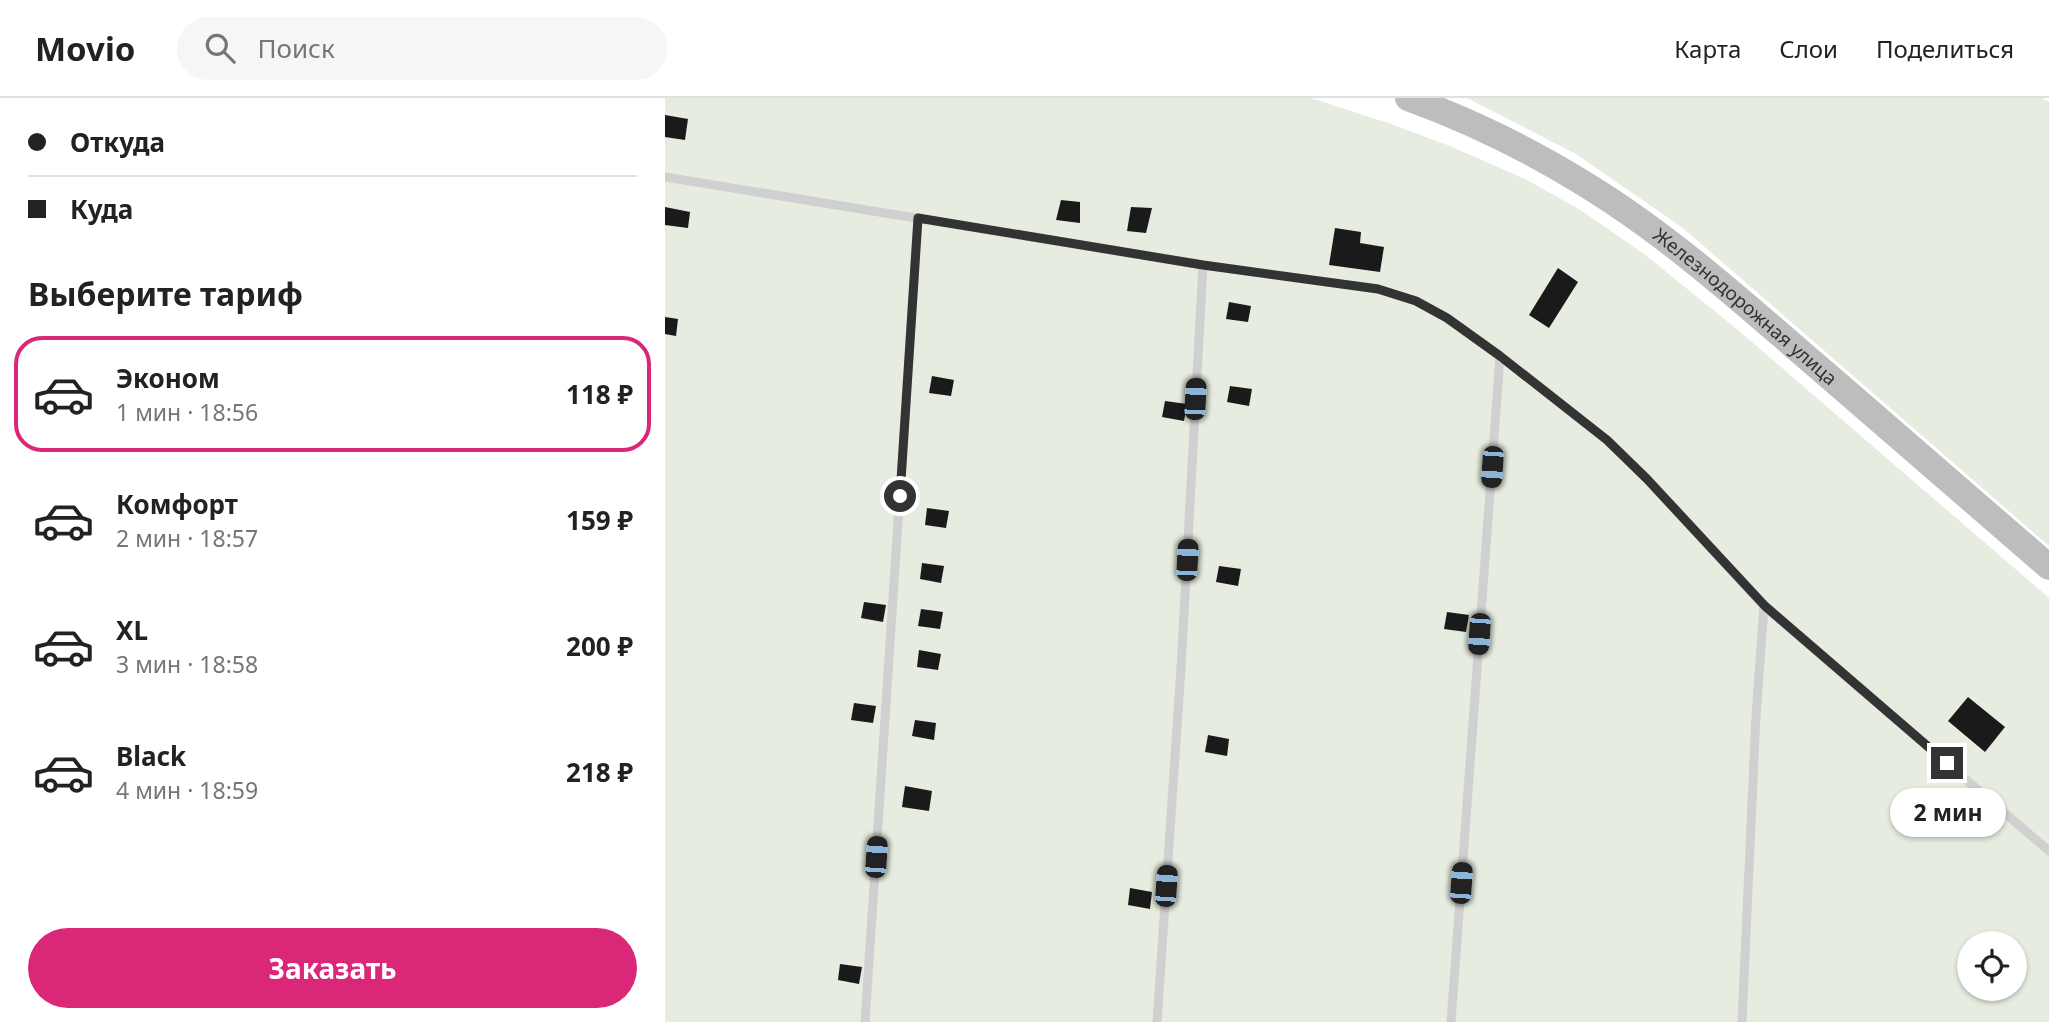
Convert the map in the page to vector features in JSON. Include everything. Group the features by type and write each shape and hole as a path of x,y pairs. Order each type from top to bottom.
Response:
{"main road":[{"name":"Железнодорожная улица","path":"1408,98 1464,120 1556,167 1590,187 1653,232 1752,311 2049,567"}],"lane":[{"path":"665,177 1203,265 1378,289 1416,301 1447,318 1500,356 1607,440 1765,606 2049,851"},
{"path":"865,1022 918,218"},
{"path":"1157,1022 1181,668 1203,265"},
{"path":"1451,1022 1500,356"},
{"path":"1742,1022 1756,716 1765,606"}],"shaded area":[{"path":"665,98 1311,98 1450,146 1527,180 1582,211 1644,254 1738,330 2049,598 2049,1022 665,1022"},
{"path":"1467,98 2042,98 2049,102 2049,546 1683,228 1576,154"}],"building":[{"path":"665,115 688,119 685,140 665,137"},
{"path":"1061,200 1080,202 1080,223 1056,220"},
{"path":"665,207 690,212 688,228 665,225"},
{"path":"1131,207 1152,208 1146,233 1127,231"},
{"path":"1335,228 1361,232 1360,243 1384,247 1380,272 1329,265"},
{"path":"1558,268 1578,282 1549,328 1529,315"},
{"path":"1229,302 1251,306 1248,322 1226,319"},
{"path":"665,317 678,319 676,336 665,334"},
{"path":"932,376 954,380 951,396 929,393"},
{"path":"1230,386 1252,389 1249,406 1227,402"},
{"path":"1165,401 1187,404 1184,421 1162,417"},
{"path":"927,508 949,511 946,528 925,525"},
{"path":"922,563 944,566 941,583 920,579"},
{"path":"1219,566 1241,569 1238,586 1216,582"},
{"path":"864,602 886,605 883,622 861,618"},
{"path":"921,609 943,612 940,629 918,626"},
{"path":"1447,612 1469,615 1466,632 1444,629"},
{"path":"919,650 941,654 938,670 917,667"},
{"path":"1968,697 2005,727 1985,752 1948,721"},
{"path":"854,703 876,706 873,723 851,720"},
{"path":"915,720 936,723 934,740 912,736"},
{"path":"1208,735 1229,739 1227,756 1205,752"},
{"path":"905,786 932,791 929,811 902,807"},
{"path":"1130,888 1152,892 1150,909 1128,905"},
{"path":"840,964 862,967 859,984 838,980"}],"route":[{"path":"900,496 918,218 1203,265 1378,289 1416,301 1447,318 1607,440 1765,606 1947,763"}]}
